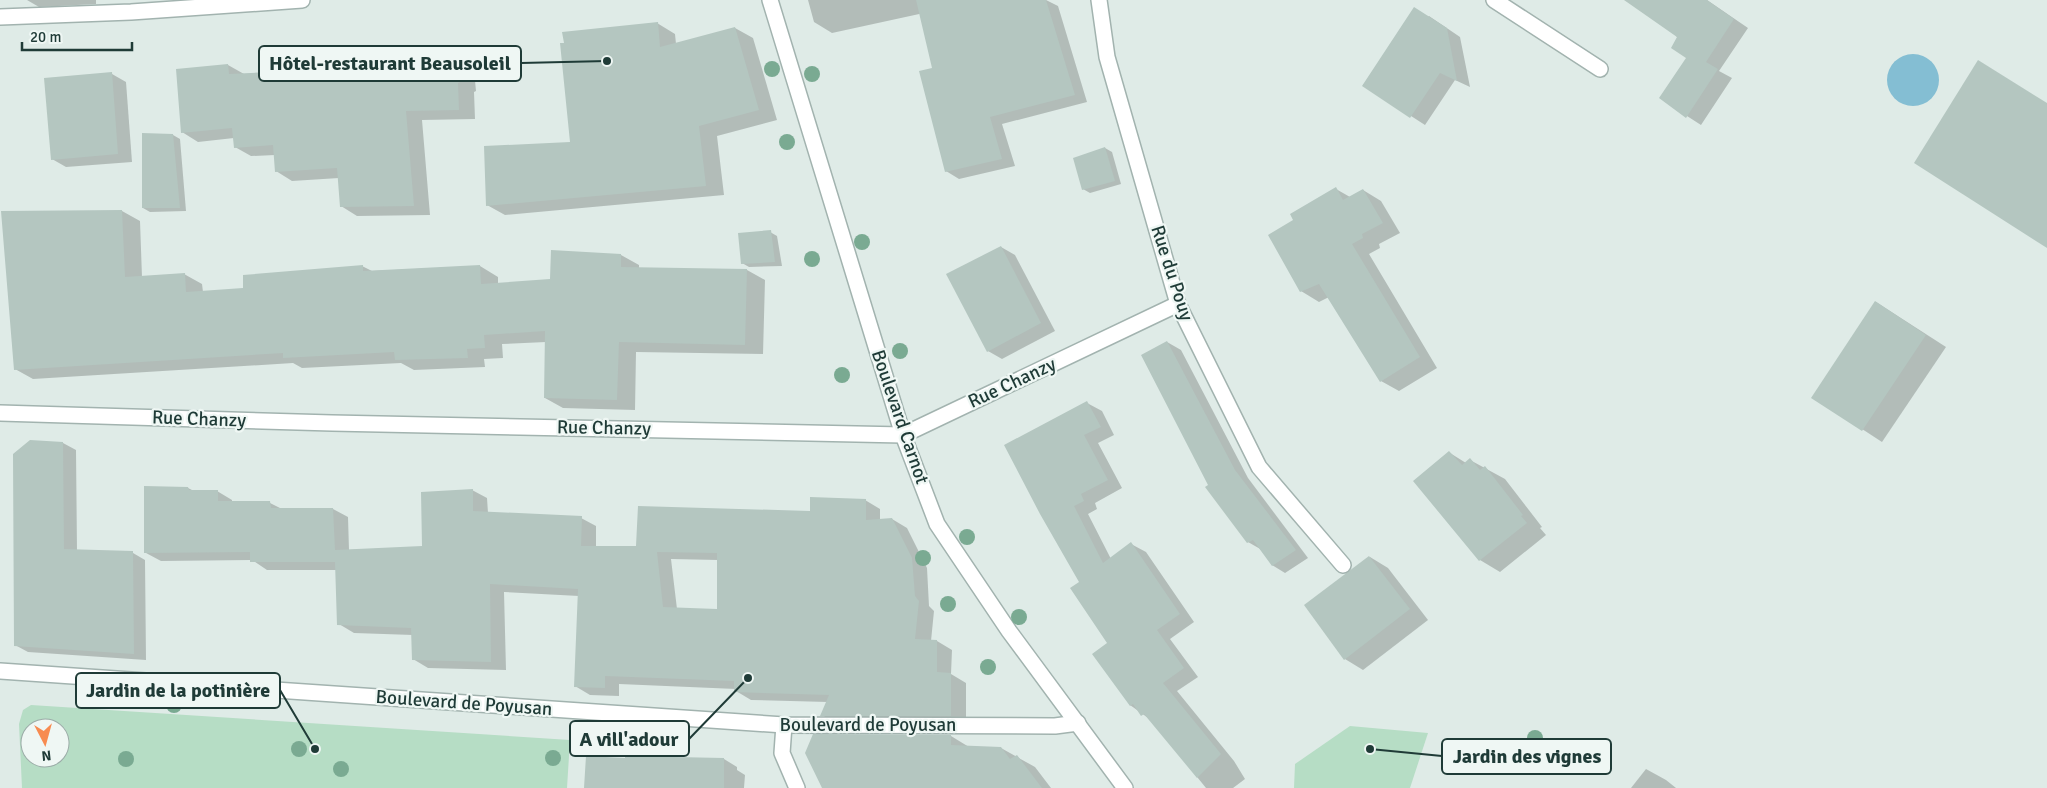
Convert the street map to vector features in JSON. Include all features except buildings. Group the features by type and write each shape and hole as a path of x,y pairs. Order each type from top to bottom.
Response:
{"street":[{"path":"0,17 132,12 302,0"},
{"name":"Boulevard Carnot","path":"770,0 903,435 937,524 1009,630 1125,788"},
{"name":"Rue du Pouy","path":"1099,0 1108,57 1178,304 1259,466 1343,565"},
{"path":"1494,0 1600,69"},
{"name":"Rue Chanzy","path":"0,412 332,423 903,435 1178,304"},
{"name":"Boulevard de Poyusan","path":"0,671 784,725 1055,726 1078,723"},
{"path":"784,725 782,753 798,788"}],"green space":[{"path":"31,705 570,740 567,788 22,788 21,768 70,768 70,718 21,718 23,710"},
{"path":"1350,726 1428,733 1410,788 1294,788 1295,764"}],"water":[{"path":"1908,54 1918,54 1932,61 1939,75 1939,85 1932,99 1918,106 1908,106 1898,102 1891,95 1887,85 1887,75 1891,65 1898,58"}],"place":[{"name":"Hôtel-restaurant Beausoleil","path":"607,61"},
{"name":"A vill'adour","path":"748,678"},
{"name":"Jardin de la potinière","path":"315,749"},
{"name":"Jardin des vignes","path":"1370,749"}]}
